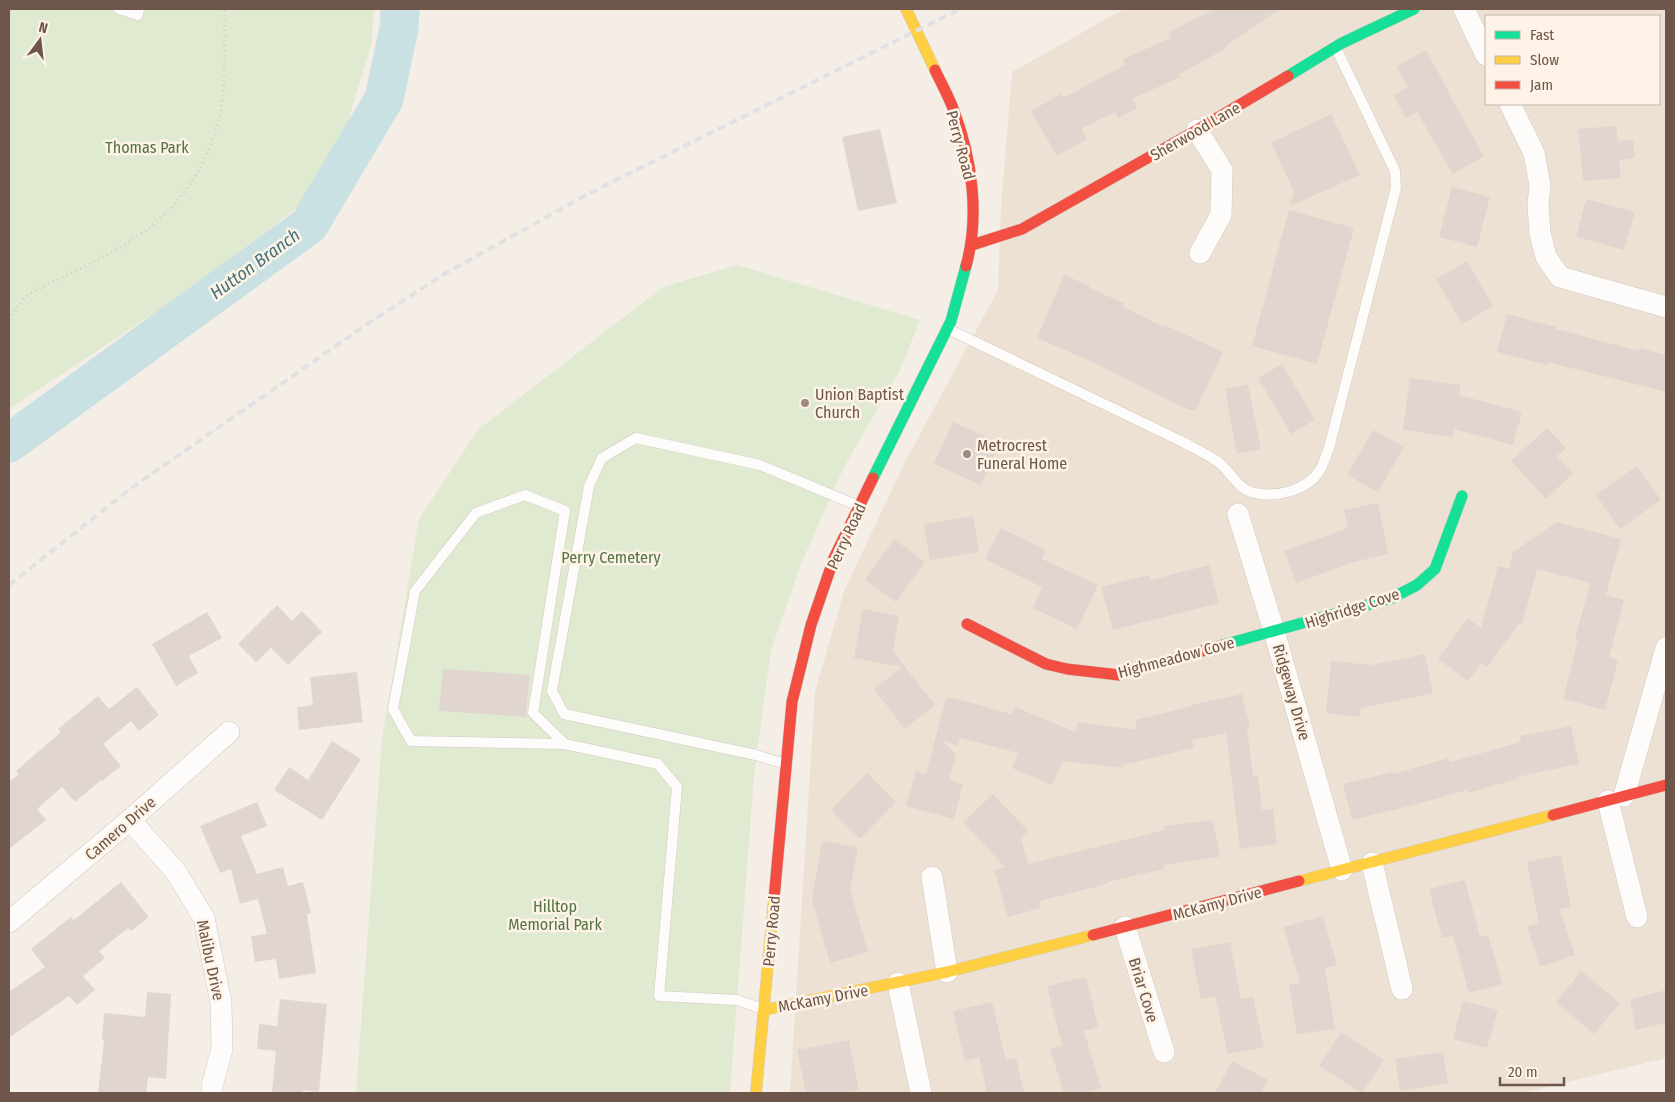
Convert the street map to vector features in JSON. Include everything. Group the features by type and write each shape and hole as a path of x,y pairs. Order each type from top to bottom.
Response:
{"street":[{"name":"Perry Road","path":"756,1093 792,702 811,625 834,558 951,321 972,245 973,189 963,141 954,111 906,9"},
{"name":"Sherwood Lane","path":"972,245 1022,229 1197,130 1336,47 1414,9"},
{"path":"1464,9 1485,53"},
{"path":"1510,105 1534,153 1540,185 1538,204 1540,233 1546,257 1560,277 1666,308"},
{"path":"1197,130 1222,170 1221,215 1200,253"},
{"name":"Highridge Cove","path":"1274,631 1392,598 1417,585 1435,569 1462,496"},
{"name":"Ridgeway Drive","path":"1238,514 1274,631 1342,870"},
{"name":"Highmeadow Cove","path":"967,624 1046,664 1067,669 1119,675 1274,631"},
{"path":"1636,917 1616,799 1666,648"},
{"name":"Camero Drive","path":"9,922 130,820 229,732"},
{"name":"McKamy Drive","path":"764,1010 947,972 1666,785"},
{"name":"Malibu Drive","path":"130,820 176,872 204,918 221,1003 222,1049 212,1086 212,1093"},
{"path":"1372,863 1402,990"},
{"path":"932,877 947,972"},
{"name":"Briar Cove","path":"1125,927 1164,1052"},
{"path":"898,983 921,1093"}],"lane":[{"path":"119,9 138,15 139,9"},
{"path":"947,329 1183,442 1218,462 1237,482 1250,491 1264,494 1285,492 1306,485 1320,470 1329,448 1396,188 1395,171 1336,47"},
{"path":"787,765 756,755 564,714 552,691 589,486 602,458 636,438 760,465 860,507"},
{"path":"565,744 532,713 565,511 525,495 476,513 415,591 394,709 411,741 565,744 658,764 677,788 659,996 737,1000 764,1010"}],"path":[{"path":"9,320 13,311 23,299 33,292 128,243 151,228 178,200 195,178 217,125 223,88 225,9"}],"shaded area":[{"path":"1124,9 1666,9 1666,1058 1522,1093 790,1093 815,692 844,591 905,462 998,290 1001,207 1012,72"}],"green space":[{"name":"Thomas Park","path":"9,9 374,9 371,45 344,134 302,204 180,296 9,409"},
{"path":"737,265 920,320 900,370 843,469 801,564 771,650 754,775 730,1093 356,1093 382,739 419,519 478,430 663,287"}],"building":[{"path":"1214,9 1280,9 1226,46 1227,48 1179,74 1180,77 1132,99 1137,108 1118,118 1115,112 1081,129 1087,139 1057,156 1031,111 1061,94 1063,98 1125,65 1123,59 1171,38 1168,33"},
{"path":"1426,50 1484,156 1453,174 1417,112 1406,118 1393,95 1408,87 1396,66"},
{"path":"1331,114 1360,175 1290,206 1294,191 1271,143"},
{"path":"1616,126 1618,141 1633,140 1635,158 1619,160 1621,178 1583,181 1578,129"},
{"path":"880,129 897,203 858,211 842,137"},
{"path":"1452,187 1490,197 1477,247 1439,237"},
{"path":"1586,199 1635,212 1624,250 1576,237"},
{"path":"1289,210 1354,228 1317,364 1252,346"},
{"path":"1467,261 1493,306 1462,324 1436,279"},
{"path":"1064,275 1124,303 1122,306 1164,327 1165,325 1223,352 1196,410 1189,410 1101,366 1037,338"},
{"path":"1507,314 1639,351 1640,348 1666,355 1666,392 1547,362 1547,365 1497,352"},
{"path":"1282,364 1315,420 1291,434 1258,378"},
{"path":"1410,378 1460,385 1459,395 1522,412 1513,445 1454,429 1453,437 1403,430"},
{"path":"1248,384 1261,449 1237,454 1225,389"},
{"name":"Metrocrest Funeral Home","path":"953,422 1000,443 981,485 934,464"},
{"path":"1547,428 1566,448 1557,456 1573,473 1546,499 1511,461"},
{"path":"1373,430 1404,447 1378,492 1347,475"},
{"path":"1637,466 1661,500 1620,529 1596,495"},
{"path":"1378,503 1388,554 1354,562 1296,583 1284,551 1348,528 1344,510"},
{"path":"973,516 979,552 930,560 924,524"},
{"path":"1557,522 1621,539 1606,595 1624,600 1609,657 1618,660 1605,710 1563,699 1578,640 1575,640 1590,583 1537,569 1522,625 1519,624 1487,667 1481,663 1468,681 1438,659 1468,618 1481,628 1498,566 1509,569 1513,552"},
{"path":"1001,528 1046,550 1042,559 1098,585 1077,629 1033,608 1042,587 985,559"},
{"path":"894,539 925,562 896,602 865,580"},
{"path":"1209,565 1219,603 1113,630 1101,587 1149,575 1151,580"},
{"path":"277,605 292,621 302,611 322,632 288,665 271,648 256,662 238,644"},
{"path":"863,609 899,616 893,651 935,705 905,729 874,689 902,667 854,658"},
{"path":"207,612 222,638 189,656 198,673 176,686 152,644"},
{"path":"1425,654 1433,693 1361,708 1360,717 1326,713 1331,661 1371,665"},
{"path":"443,669 530,675 527,717 439,711"},
{"path":"357,672 363,722 299,730 297,707 313,705 310,677"},
{"path":"137,687 159,715 139,731 131,721 103,744 121,766 75,802 62,787 37,809 46,820 9,849 9,782 19,774 16,771 61,732 58,729 98,696 109,709"},
{"path":"1242,694 1250,727 1247,728 1253,776 1258,775 1262,810 1273,809 1277,844 1240,849 1226,733 1192,740 1194,748 1123,765 1122,768 1063,761 1052,785 1012,768 1018,753 960,738 958,746 942,740 956,755 949,780 963,784 954,819 906,806 916,771 926,774 946,698 953,698 1012,714 1015,707 1076,732 1077,722 1137,730 1135,720"},
{"path":"1571,726 1579,764 1517,777 1517,779 1468,793 1467,790 1352,820 1343,784 1393,772 1393,774 1449,758 1450,762 1521,742 1520,736"},
{"path":"332,741 361,759 322,820 274,790 289,767 308,780"},
{"path":"867,773 896,802 860,839 831,810"},
{"path":"993,794 1028,831 1021,838 1028,864 1165,830 1164,826 1212,820 1220,852 1218,852 1219,857 1163,865 1164,869 1107,882 1107,884 1039,901 1041,908 1008,917 994,870 1005,867 963,822"},
{"path":"257,802 267,826 241,836 257,874 283,867 288,886 303,882 311,913 307,914 316,973 279,979 276,959 255,962 251,936 267,934 258,899 240,904 231,869 220,873 200,826"},
{"path":"822,841 858,847 850,889 868,952 830,963 812,900"},
{"path":"1561,855 1571,907 1560,909 1575,955 1540,967 1527,927 1539,923 1527,862"},
{"path":"1465,880 1480,937 1488,935 1502,984 1469,993 1453,936 1442,938 1429,889"},
{"path":"121,882 149,917 131,931 128,928 99,951 105,958 83,976 95,990 77,1005 69,996 9,1038 9,992 45,967 31,949 71,917 74,920"},
{"path":"1323,916 1337,965 1325,968 1335,1029 1297,1034 1289,985 1300,983 1284,927"},
{"path":"1230,942 1241,999 1253,997 1264,1047 1228,1054 1215,996 1201,999 1191,949"},
{"path":"1581,971 1620,1003 1594,1034 1556,1002"},
{"path":"1086,977 1098,1027 1084,1031 1101,1088 1083,1093 1064,1093 1050,1049 1062,1045 1047,986"},
{"path":"1666,990 1666,1023 1636,1030 1630,999"},
{"path":"147,992 171,994 166,1079 148,1077 146,1093 98,1093 104,1040 102,1040 104,1013 145,1017"},
{"path":"280,999 327,1004 319,1092 303,1090 303,1093 272,1093 276,1051 257,1049 259,1024 277,1026"},
{"path":"1463,1001 1498,1010 1487,1048 1453,1039"},
{"path":"992,1002 1006,1060 1016,1058 1024,1093 987,1093 979,1057 965,1061 953,1011"},
{"path":"1341,1032 1384,1060 1362,1093 1319,1066"},
{"path":"849,1040 859,1090 844,1093 806,1093 797,1050"},
{"path":"1443,1052 1448,1083 1400,1091 1395,1059"},
{"path":"1232,1061 1268,1080 1261,1093 1215,1093"}],"waterway":[{"name":"Hutton Branch","path":"9,443 309,225 384,99 399,28 400,9"}],"railway":[{"path":"9,585 130,489 369,323 444,274 588,194 960,9"}],"traffic: fast":[{"path":"1288,76 1342,43 1414,9"},
{"path":"873,478 951,321 966,266"},
{"path":"1223,645 1392,598 1417,585 1435,569 1462,496"}],"traffic: slow":[{"path":"906,9 935,70"},
{"path":"1299,881 1553,815"},
{"path":"756,1093 774,899"},
{"path":"764,1010 947,972 1093,935"}],"traffic: jam":[{"path":"935,70 954,111 969,168 972,188 973,227 966,266"},
{"path":"972,245 1022,229 1288,76"},
{"path":"774,899 792,702 811,625 834,558 873,478"},
{"path":"967,624 1046,664 1067,669 1119,675 1223,645"},
{"path":"1553,815 1666,785"},
{"path":"1093,935 1299,881"}],"place":[{"name":"Union Baptist Church","path":"805,403"},
{"name":"Metrocrest Funeral Home","path":"967,454"}],"park label":[{"name":"Perry Cemetery","path":"611,557"},
{"name":"Hilltop Memorial Park","path":"555,915"}]}
